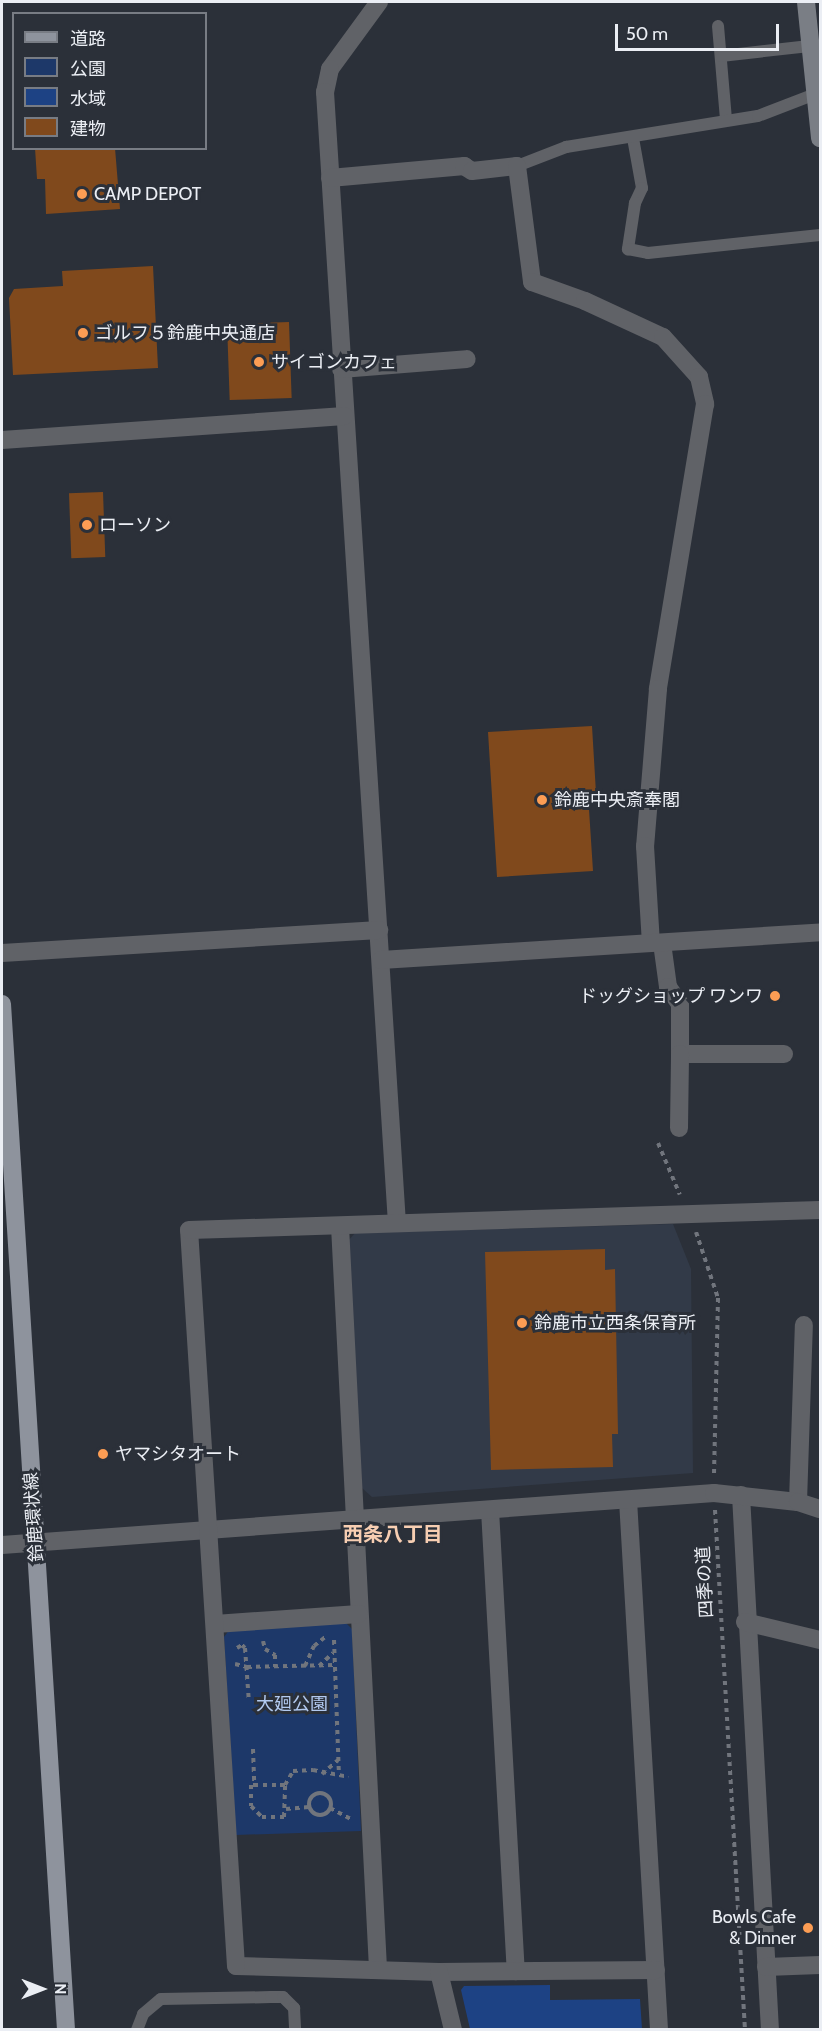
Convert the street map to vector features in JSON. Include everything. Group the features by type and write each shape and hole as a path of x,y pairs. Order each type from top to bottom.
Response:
{"main road":[{"name":"鈴鹿環状線","path":"2,1004 66,2030"}],"street":[{"path":"379,2 330,69 325,92 397,1223"},
{"path":"806,2 813,42 820,138"},
{"path":"330,178 464,166 472,171 517,166 532,282 585,301 663,338 699,377 705,404 658,688 645,846 656,943 668,987 680,1004 679,1128"},
{"path":"341,369 467,359"},
{"path":"2,440 344,416"},
{"path":"2,954 379,930"},
{"path":"381,960 820,932"},
{"path":"680,1054 784,1054"},
{"path":"656,1970 439,1972 236,1966 189,1230 820,1210"},
{"path":"340,1226 378,1969"},
{"path":"798,1502 804,1325"},
{"path":"2,1545 714,1493 798,1502 820,1509"},
{"path":"741,1495 745,1622 770,2030"},
{"path":"628,1500 659,2030"},
{"path":"490,1509 516,1971"},
{"path":"215,1624 359,1614"},
{"path":"745,1622 820,1640"},
{"path":"766,1967 820,1965"},
{"path":"439,1972 453,2030"}],"lane":[{"path":"718,26 726,120"},
{"path":"720,56 813,42"},
{"path":"517,166 566,147 758,116 815,94"},
{"path":"633,138 642,188 635,203 628,249 648,252 820,235"},
{"path":"136,2030 143,2014 161,1999 271,1997 283,1998 294,2008 295,2030"}],"path":[{"name":"四季の道","path":"658,1143 688,1214 718,1298 714,1493 745,2030"},
{"path":"327,1635 341,1645"},
{"path":"334,1640 339,1774"},
{"path":"237,1664 237,1646 242,1645 247,1667 249,1702"},
{"path":"319,1666 334,1652"},
{"path":"228,1664 247,1667 334,1665"},
{"path":"336,1709 343,1709"},
{"path":"338,1742 345,1742"},
{"path":"253,1749 254,1785 251,1806 262,1817 284,1817 285,1785 293,1771 313,1770 322,1774 346,1774 356,1784"},
{"path":"322,1774 338,1760"},
{"path":"254,1785 285,1785"},
{"path":"314,1794 325,1794 331,1802 324,1815 316,1815 309,1807 314,1794"},
{"path":"286,1809 309,1807"}],"shaded area":[{"name":"鈴鹿市立西条保育所","path":"673,1224 691,1269 693,1473 372,1497 362,1488 348,1241 355,1233"}],"green space":[{"name":"大廻公園","path":"344,1621 352,1629 361,1831 236,1835 224,1637 230,1629"}],"water":[{"path":"550,1985 550,2000 640,1999 642,2029 470,2029 461,1990 464,1986"}],"building":[{"name":"CAMP DEPOT","path":"35,150 115,150 120,209 46,214 45,179 37,179"},
{"name":"ゴルフ５鈴鹿中央通店","path":"153,266 158,368 13,375 9,298 14,289 63,286 62,271"},
{"name":"サイゴンカフェ","path":"289,322 292,398 230,400 227,324"},
{"name":"ローソン","path":"103,492 105,557 71,558 69,493"},
{"path":"592,726 596,793 588,794 593,871 497,877 488,732"},
{"path":"605,1249 605,1270 615,1269 618,1434 612,1434 613,1467 491,1470 485,1252"}],"place":[{"name":"CAMP DEPOT","path":"82,194"},
{"name":"ゴルフ５鈴鹿中央通店","path":"83,333"},
{"name":"サイゴンカフェ","path":"259,362"},
{"name":"ローソン","path":"87,525"},
{"name":"鈴鹿中央斎奉閣","path":"542,800"},
{"name":"ドッグショップ ワンワ","path":"775,996"},
{"name":"鈴鹿市立西条保育所","path":"522,1323"},
{"name":"ヤマシタオート","path":"103,1454"},
{"name":"Bowls Cafe & Dinner","path":"808,1928"}],"district":[{"name":"西条八丁目","path":"393,1534"}]}
